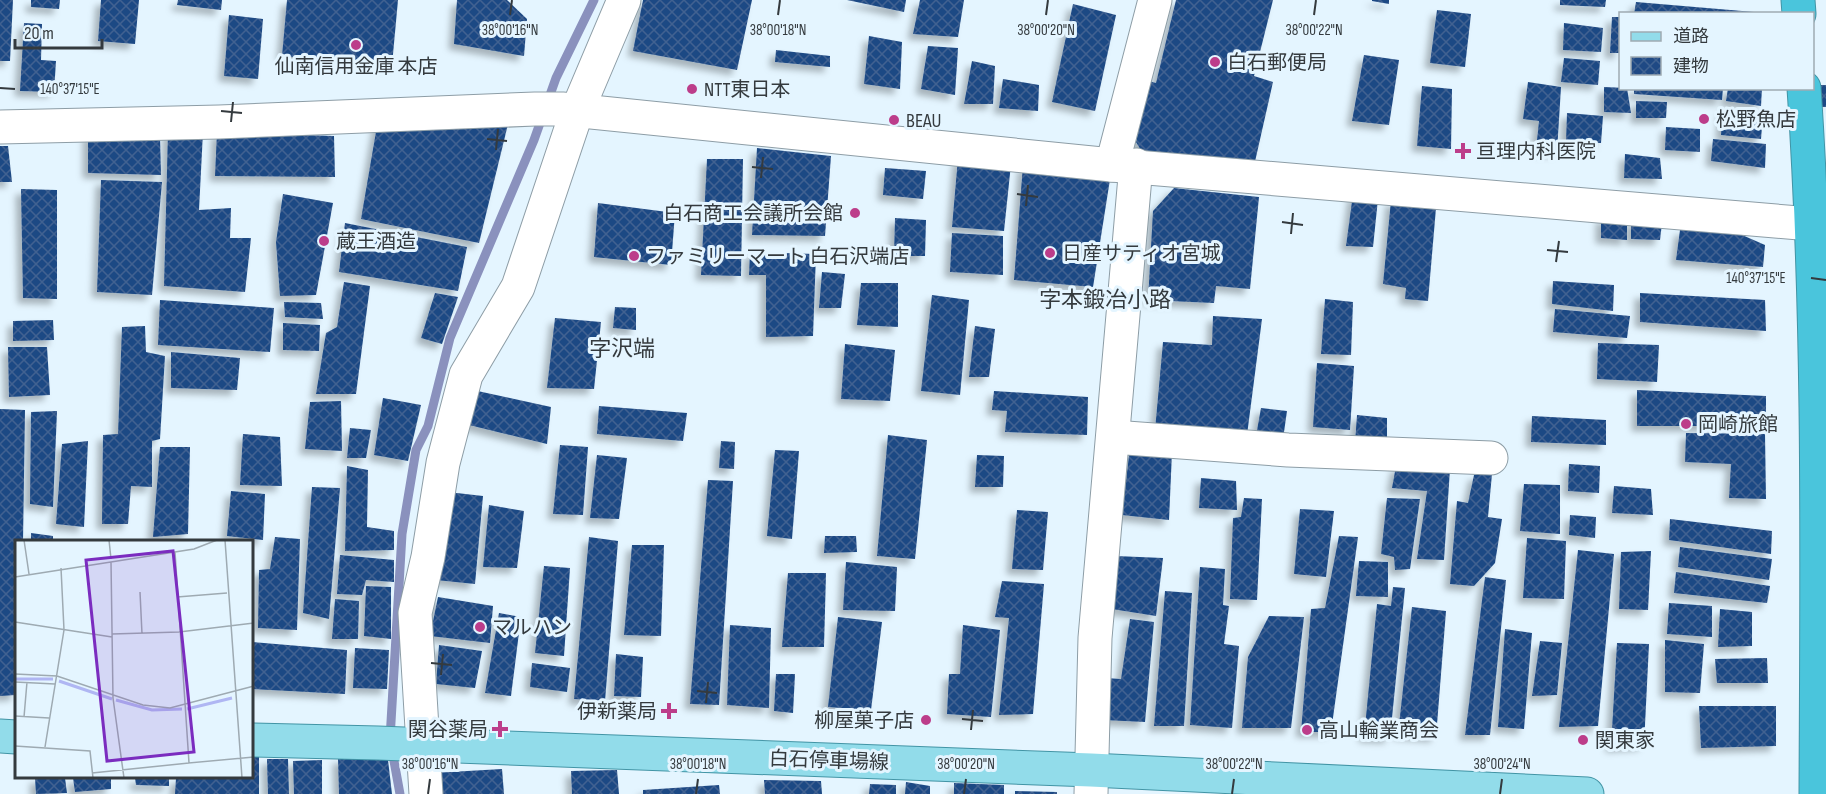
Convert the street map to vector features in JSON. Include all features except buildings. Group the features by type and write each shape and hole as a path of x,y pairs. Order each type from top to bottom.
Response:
{"highway":[{"path":"1804,90 1819,224 1816,794"}],"main road":[{"name":"白石停車場線","path":"254,740 418,744 1091,782 1587,794"}],"street":[{"path":"426,794 418,744 415,613 428,557 443,463 466,375 518,287 558,110 624,0"},
{"path":"1091,782 1095,638 1113,437 1124,165 1155,0"},
{"path":"0,127 558,110 1124,165 1819,224"},
{"path":"1113,437 1288,450 1491,458"}],"waterway":[{"path":"400,794 390,739 402,534 416,450 428,426 450,338 534,140 556,78 594,0"}],"place":[{"name":"仙南信用金庫 本店","path":"356,45"},
{"name":"白石郵便局","path":"1215,62"},
{"name":"NTT東日本","path":"692,89"},
{"name":"松野魚店","path":"1704,119"},
{"name":"BEAU","path":"894,120"},
{"name":"亘理内科医院","path":"1463,151"},
{"name":"白石商工会議所会館","path":"855,213"},
{"name":"蔵王酒造","path":"324,241"},
{"name":"日産サティオ宮城","path":"1050,253"},
{"name":"ファミリーマート 白石沢端店","path":"634,256"},
{"name":"岡崎旅館","path":"1686,424"},
{"name":"マルハン","path":"480,627"},
{"name":"伊新薬局","path":"669,711"},
{"name":"柳屋菓子店","path":"926,720"},
{"name":"関谷薬局","path":"500,729"},
{"name":"高山輪業商会","path":"1307,730"},
{"name":"関東家","path":"1583,740"}],"district":[{"name":"字本鍛冶小路","path":"1105,299"},
{"name":"字沢端","path":"622,348"}]}
